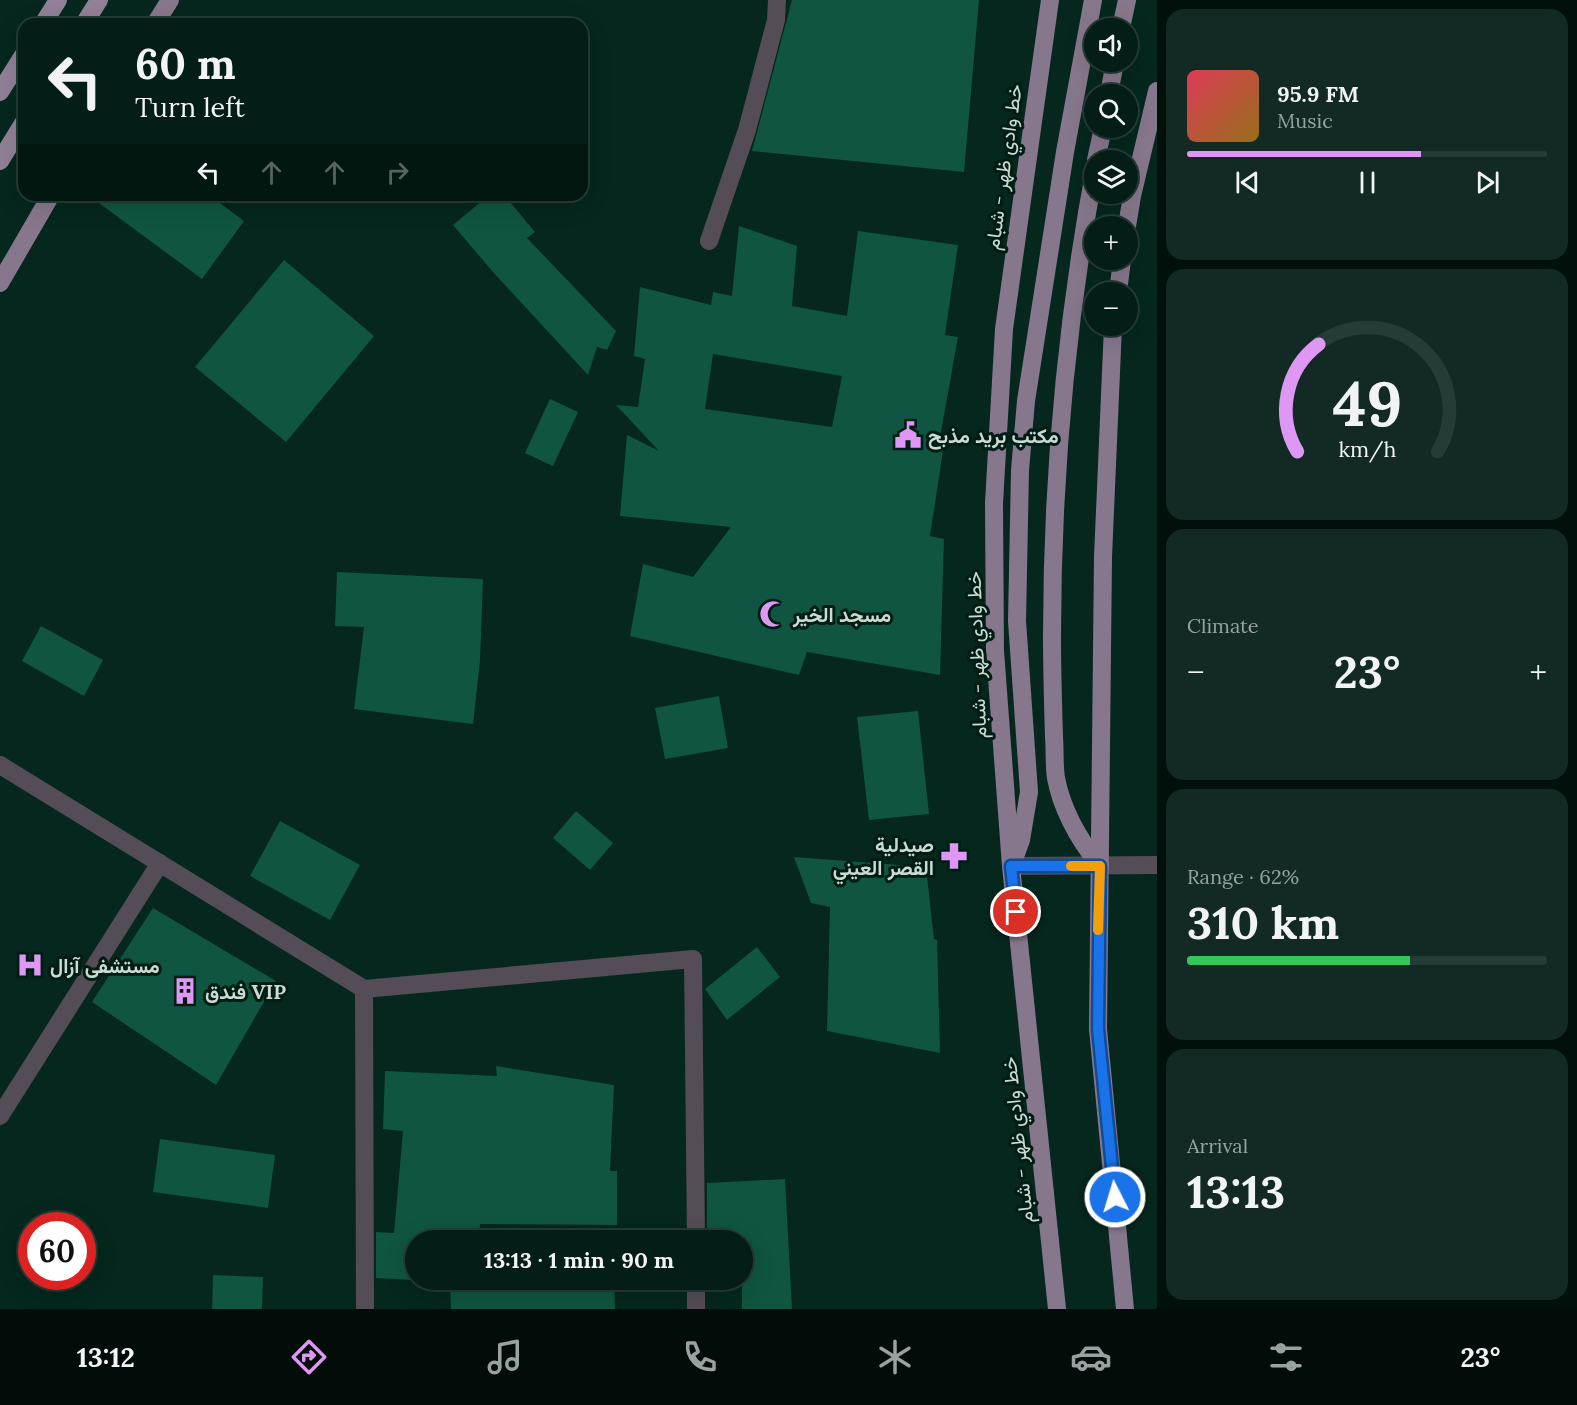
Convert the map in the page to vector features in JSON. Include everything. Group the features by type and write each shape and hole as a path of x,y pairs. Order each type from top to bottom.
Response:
{"highway":[{"path":"47,18 58,0"},
{"path":"88,18 99,0"},
{"path":"0,92 18,64"},
{"path":"0,161 18,132"}],"main road":[{"path":"159,18 170,0"},
{"name":"خط وادي ظهر - شبام","path":"1050,0 1004,329 994,503 995,651 1011,866 1057,1309"},
{"path":"1011,866 1021,840 1029,792 1017,621 1020,470 1026,401 1093,0"},
{"path":"1123,18 1127,0"},
{"path":"1128,216 1131,196 1157,91"},
{"path":"0,283 48,201"},
{"path":"1089,204 1078,265 1055,499 1052,685 1056,778 1065,808 1079,837 1100,866"},
{"path":"1113,336 1103,557 1098,1029 1125,1309"}],"street":[{"path":"710,241 747,130 776,20 777,0"},
{"path":"0,765 364,989 693,959 696,1230"},
{"path":"0,1116 160,863"},
{"path":"1011,866 1157,865"},
{"path":"364,989 365,1309"},
{"path":"696,1290 696,1309"}],"building":[{"path":"792,0 979,0 964,172 752,151"},
{"path":"96,201 217,201 244,221 202,279"},
{"path":"482,201 509,201 535,232 527,238 616,331 607,350 597,347 588,375 493,272 453,225"},
{"path":"739,226 797,246 792,306 847,316 858,231 958,245 945,335 958,337 939,443 944,444 930,536 944,539 940,675 807,652 799,675 630,636 643,564 693,577 731,527 620,516 627,435 659,451 616,405 638,407 645,359 634,356 640,287 711,305 713,292 732,296","holes":["713,354 842,376 832,427 705,409"]},
{"path":"284,260 374,336 286,442 195,367"},
{"path":"550,399 578,412 553,466 525,453"},
{"path":"337,572 483,579 480,661 473,724 354,709 364,627 335,626"},
{"path":"41,626 103,660 84,696 22,661"},
{"path":"719,696 728,748 665,759 655,708"},
{"path":"918,711 929,814 869,820 857,717"},
{"path":"576,811 613,843 590,870 553,838"},
{"path":"280,821 360,865 330,920 250,876"},
{"path":"794,857 926,867 934,939 937,940 940,1053 827,1031 830,907 811,903"},
{"name":"فندق VIP","path":"153,908 276,981 216,1085 92,1002"},
{"path":"757,947 780,977 727,1020 705,989"},
{"path":"496,1066 614,1085 610,1171 617,1171 617,1225 480,1224 480,1230 405,1230 405,1280 376,1278 376,1232 394,1233 403,1131 383,1129 385,1071 497,1076"},
{"path":"160,1139 275,1155 268,1208 153,1192"},
{"path":"785,1179 792,1309 742,1309 742,1290 753,1290 753,1230 707,1230 707,1183"},
{"path":"213,1275 263,1277 262,1309 212,1309"},
{"path":"450,1290 614,1290 615,1309 451,1309"}],"slow traffic":[{"path":"1071,866 1100,866 1098,930"}],"place":[{"name":"مكتب بريد مذبح","path":"908,435"},
{"name":"مسجد الخير","path":"773,614"},
{"name":"صيدلية القصر العيني","path":"954,856"},
{"name":"مستشفى آزال","path":"30,965"},
{"name":"فندق VIP","path":"185,991"}],"route":[{"path":"1016,912 1011,866 1100,866 1098,1029 1115,1197"}]}
